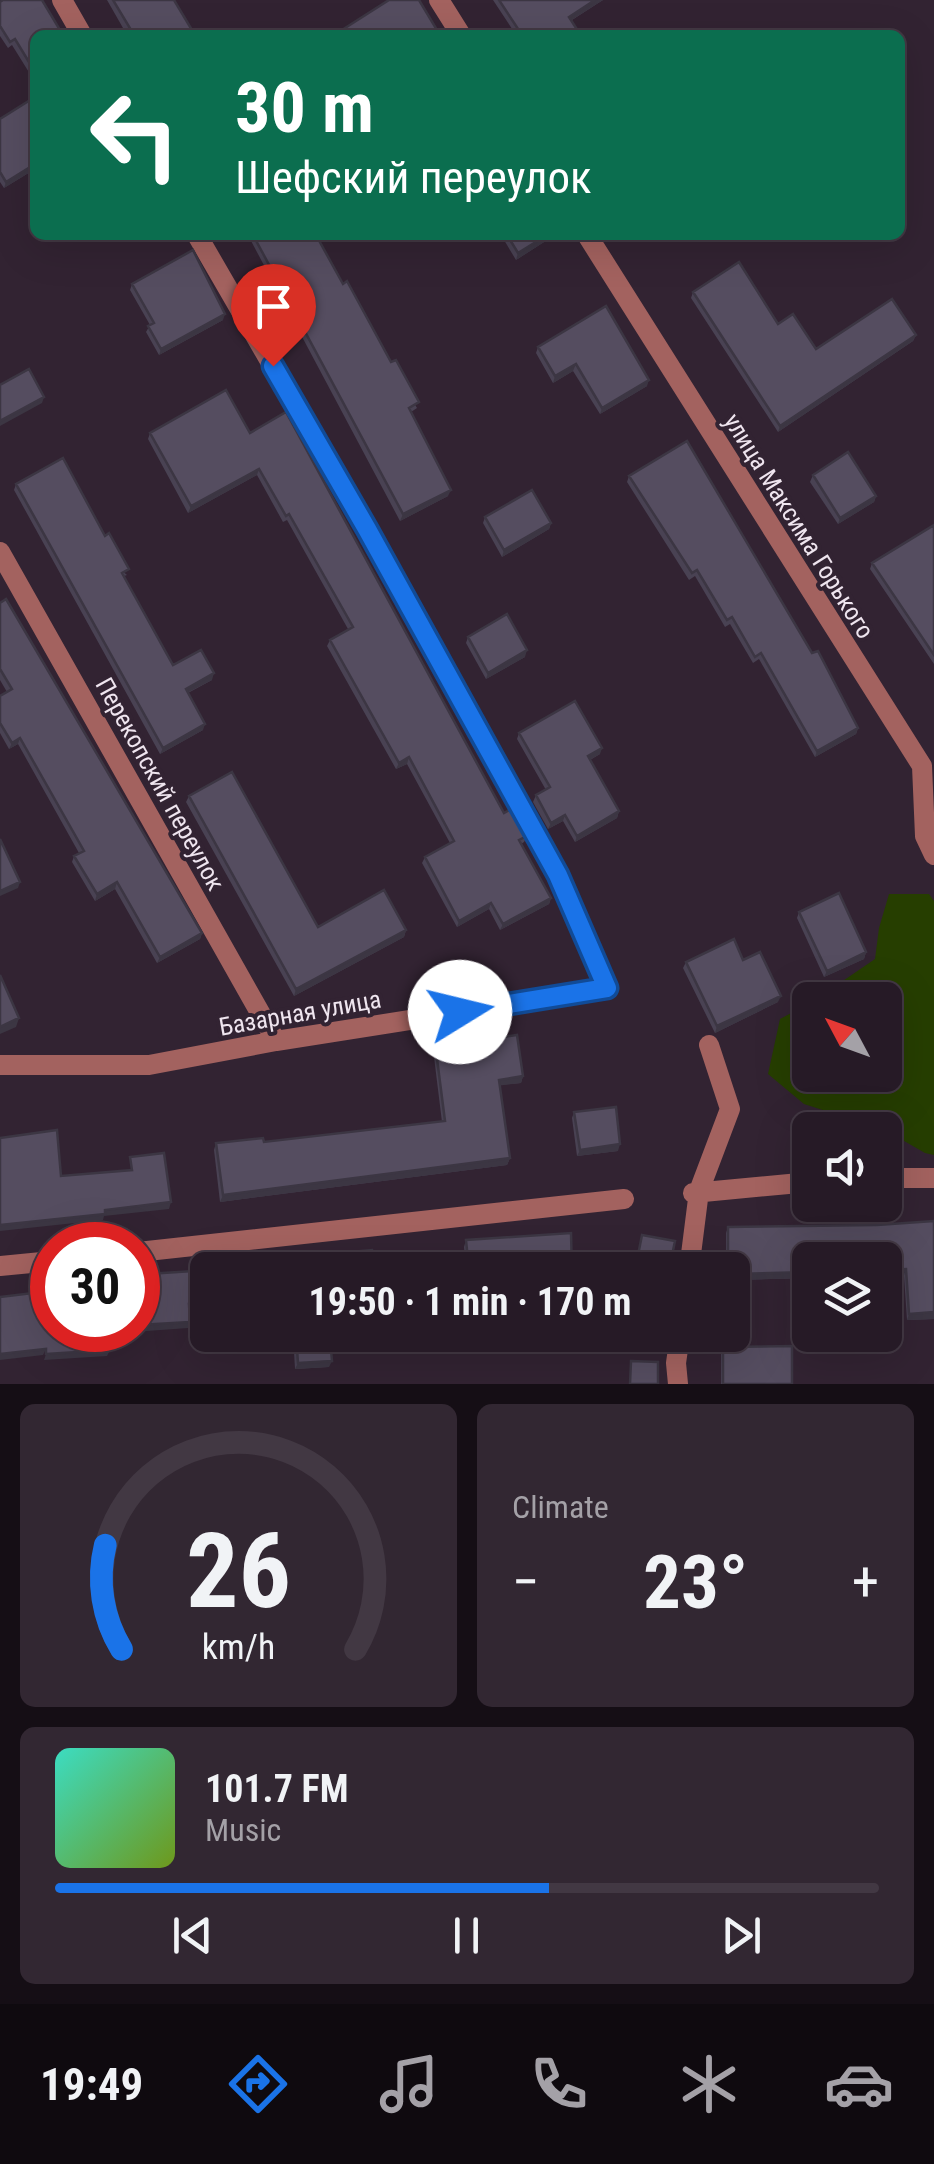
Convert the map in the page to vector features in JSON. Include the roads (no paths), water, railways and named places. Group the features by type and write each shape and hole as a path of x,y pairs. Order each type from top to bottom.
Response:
{"street":[{"path":"62,0 79,30"},
{"path":"438,0 458,30"},
{"name":"Базарная улица","path":"0,1065 149,1065 607,988 558,875 367,529 201,240"},
{"name":"улица Максима Горького","path":"590,240 922,766 925,836 934,855"},
{"name":"Перекопский переулок","path":"0,552 276,1041"},
{"path":"691,1252 696,1192 730,1109 709,1045"},
{"path":"902,1178 934,1178"},
{"path":"696,1192 792,1184"},
{"path":"160,1250 624,1200"},
{"path":"0,1266 30,1263"},
{"path":"678,1352 678,1384"}]}
